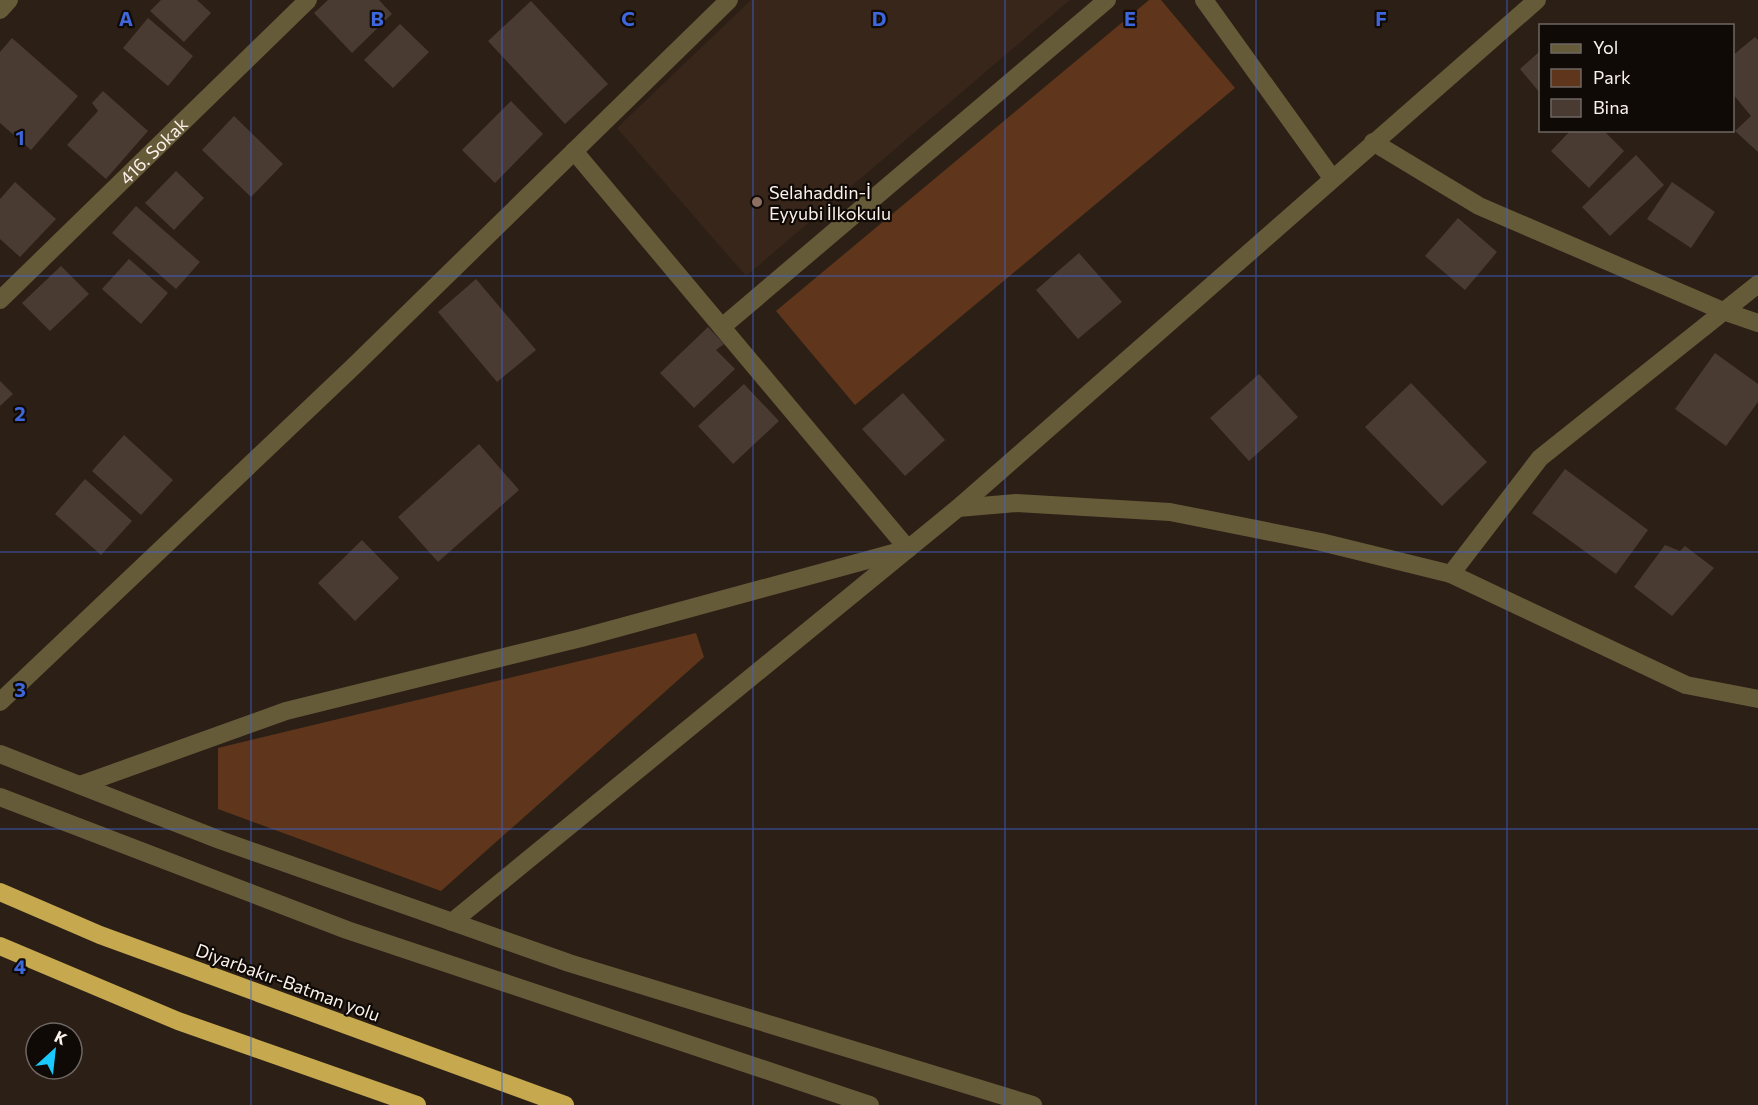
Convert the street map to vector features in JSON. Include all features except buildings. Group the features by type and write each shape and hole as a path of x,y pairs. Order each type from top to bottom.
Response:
{"highway":[{"name":"Diyarbakır-Batman yolu","path":"0,891 100,935 565,1105"},
{"path":"0,946 178,1021 417,1105"}],"street":[{"path":"0,10 9,0"},
{"name":"416. Sokak","path":"0,300 308,0"},
{"path":"0,702 354,366 729,0"},
{"path":"722,327 1107,0"},
{"path":"1204,0 1332,178"},
{"path":"452,922 958,508 1537,0"},
{"path":"1373,142 1479,206 1723,311 1758,323"},
{"path":"574,152 908,549"},
{"path":"1451,574 1540,458 1758,284"},
{"path":"958,508 1016,503 1170,512 1321,542 1451,574 1686,685 1758,699"},
{"path":"80,785 286,711 581,638 908,549"},
{"path":"0,754 220,840 569,963 1033,1105"},
{"path":"0,796 347,930 870,1105"}],"shaded area":[{"name":"Selahaddin-İ Eyyubi İlkokulu","path":"751,0 1070,0 746,276 617,128"}],"green space":[{"path":"1149,0 1161,0 1235,88 855,405 776,311"},
{"path":"696,633 704,657 441,891 218,809 218,748"}],"place":[{"name":"Selahaddin-İ Eyyubi İlkokulu","path":"757,202"}]}
